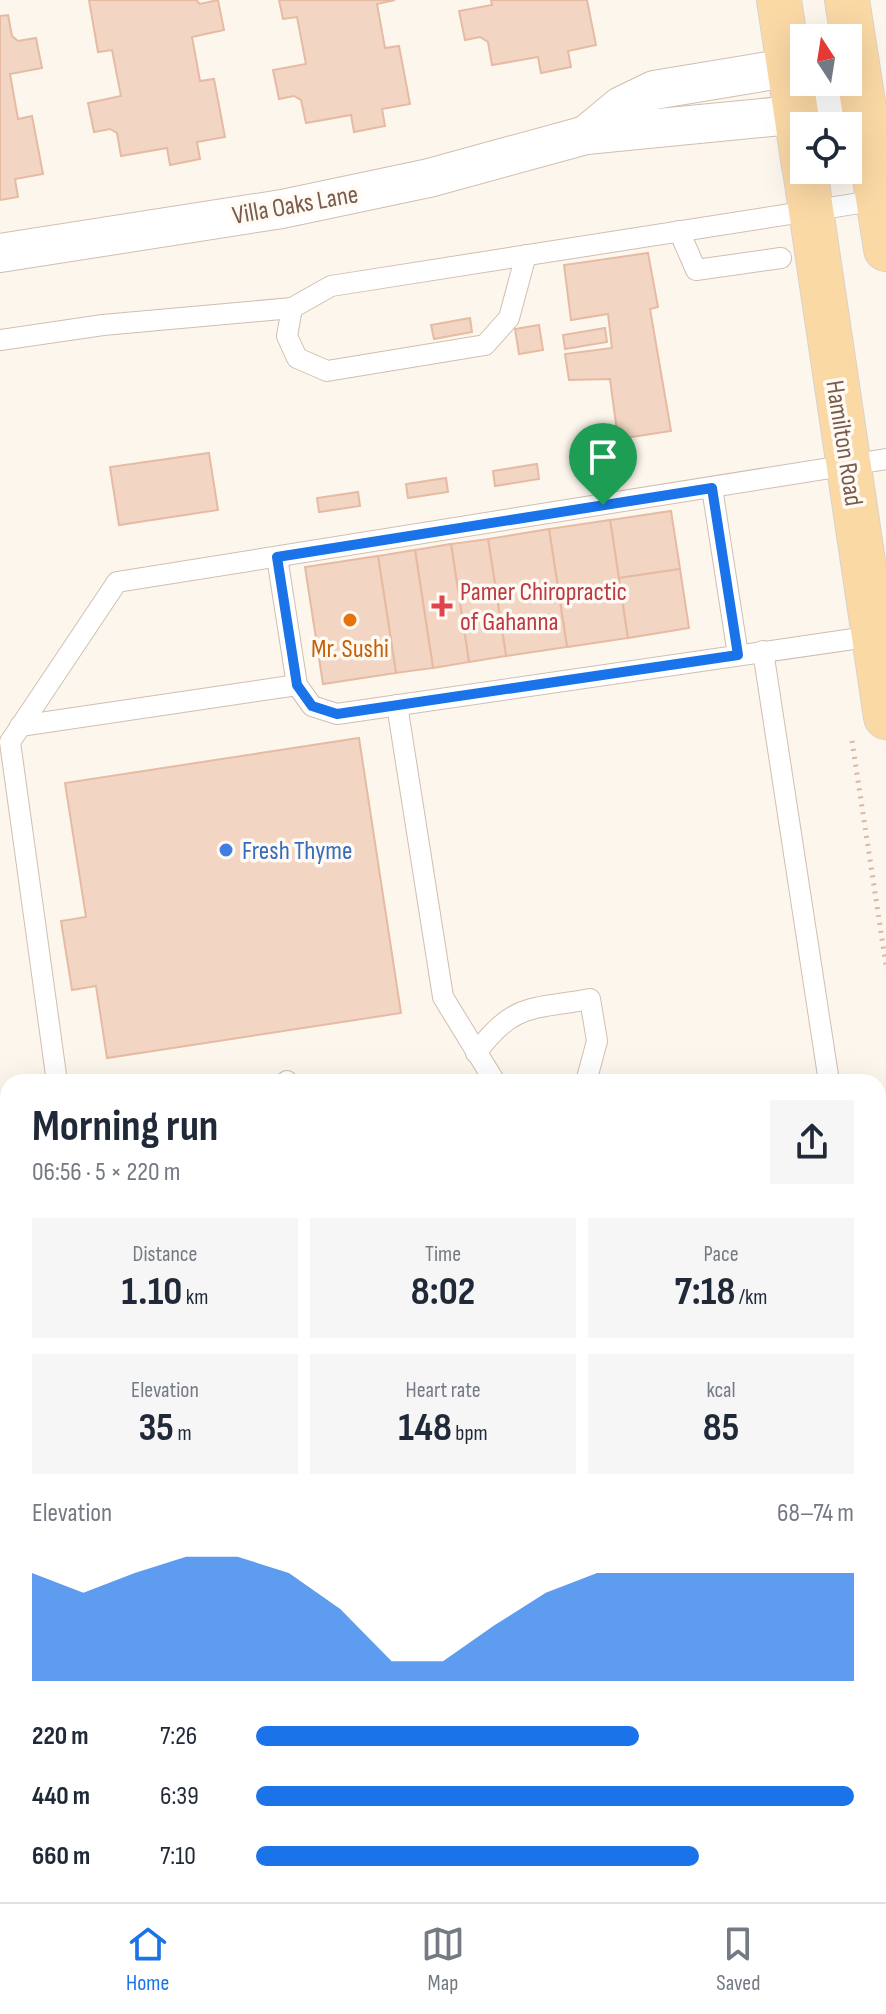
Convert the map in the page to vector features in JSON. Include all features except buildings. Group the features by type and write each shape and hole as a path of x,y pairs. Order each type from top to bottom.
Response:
{"main road":[{"name":"Hamilton Road","path":"779,0 790,43"},
{"path":"847,0 849,24"},
{"path":"862,96 886,249"},
{"name":"Hamilton Road","path":"806,184 867,462 874,636 886,717"}],"street":[{"name":"Villa Oaks Lane","path":"586,135 621,106 654,90 790,67"},
{"name":"Villa Oaks Lane","path":"835,112 865,108"},
{"name":"Villa Oaks Lane","path":"0,253 282,209 429,178 586,135 790,118"}],"lane":[{"path":"0,340 103,325 292,308 331,286 679,231 801,184"},
{"path":"814,184 879,200"},
{"path":"679,231 696,270 781,258"},
{"path":"292,308 287,336 297,358 327,371 485,345 509,318 526,255"},
{"path":"56,1074 10,742 117,582 867,462"},
{"path":"712,488 738,655"},
{"path":"277,557 297,685 312,706 337,714 874,636"},
{"path":"763,651 828,1074"},
{"path":"20,726 297,685"},
{"path":"397,705 443,997 490,1074"},
{"path":"476,1053 496,1027 514,1013 590,999 597,1041 588,1074"}],"place":[{"name":"Pamer Chiropractic of Gahanna","path":"442,606"},
{"name":"Mr. Sushi","path":"350,620"},
{"name":"Fresh Thyme","path":"226,850"}],"route":[{"path":"712,488 738,655 337,714 312,706 297,685 277,557 603,505 712,488"}]}
